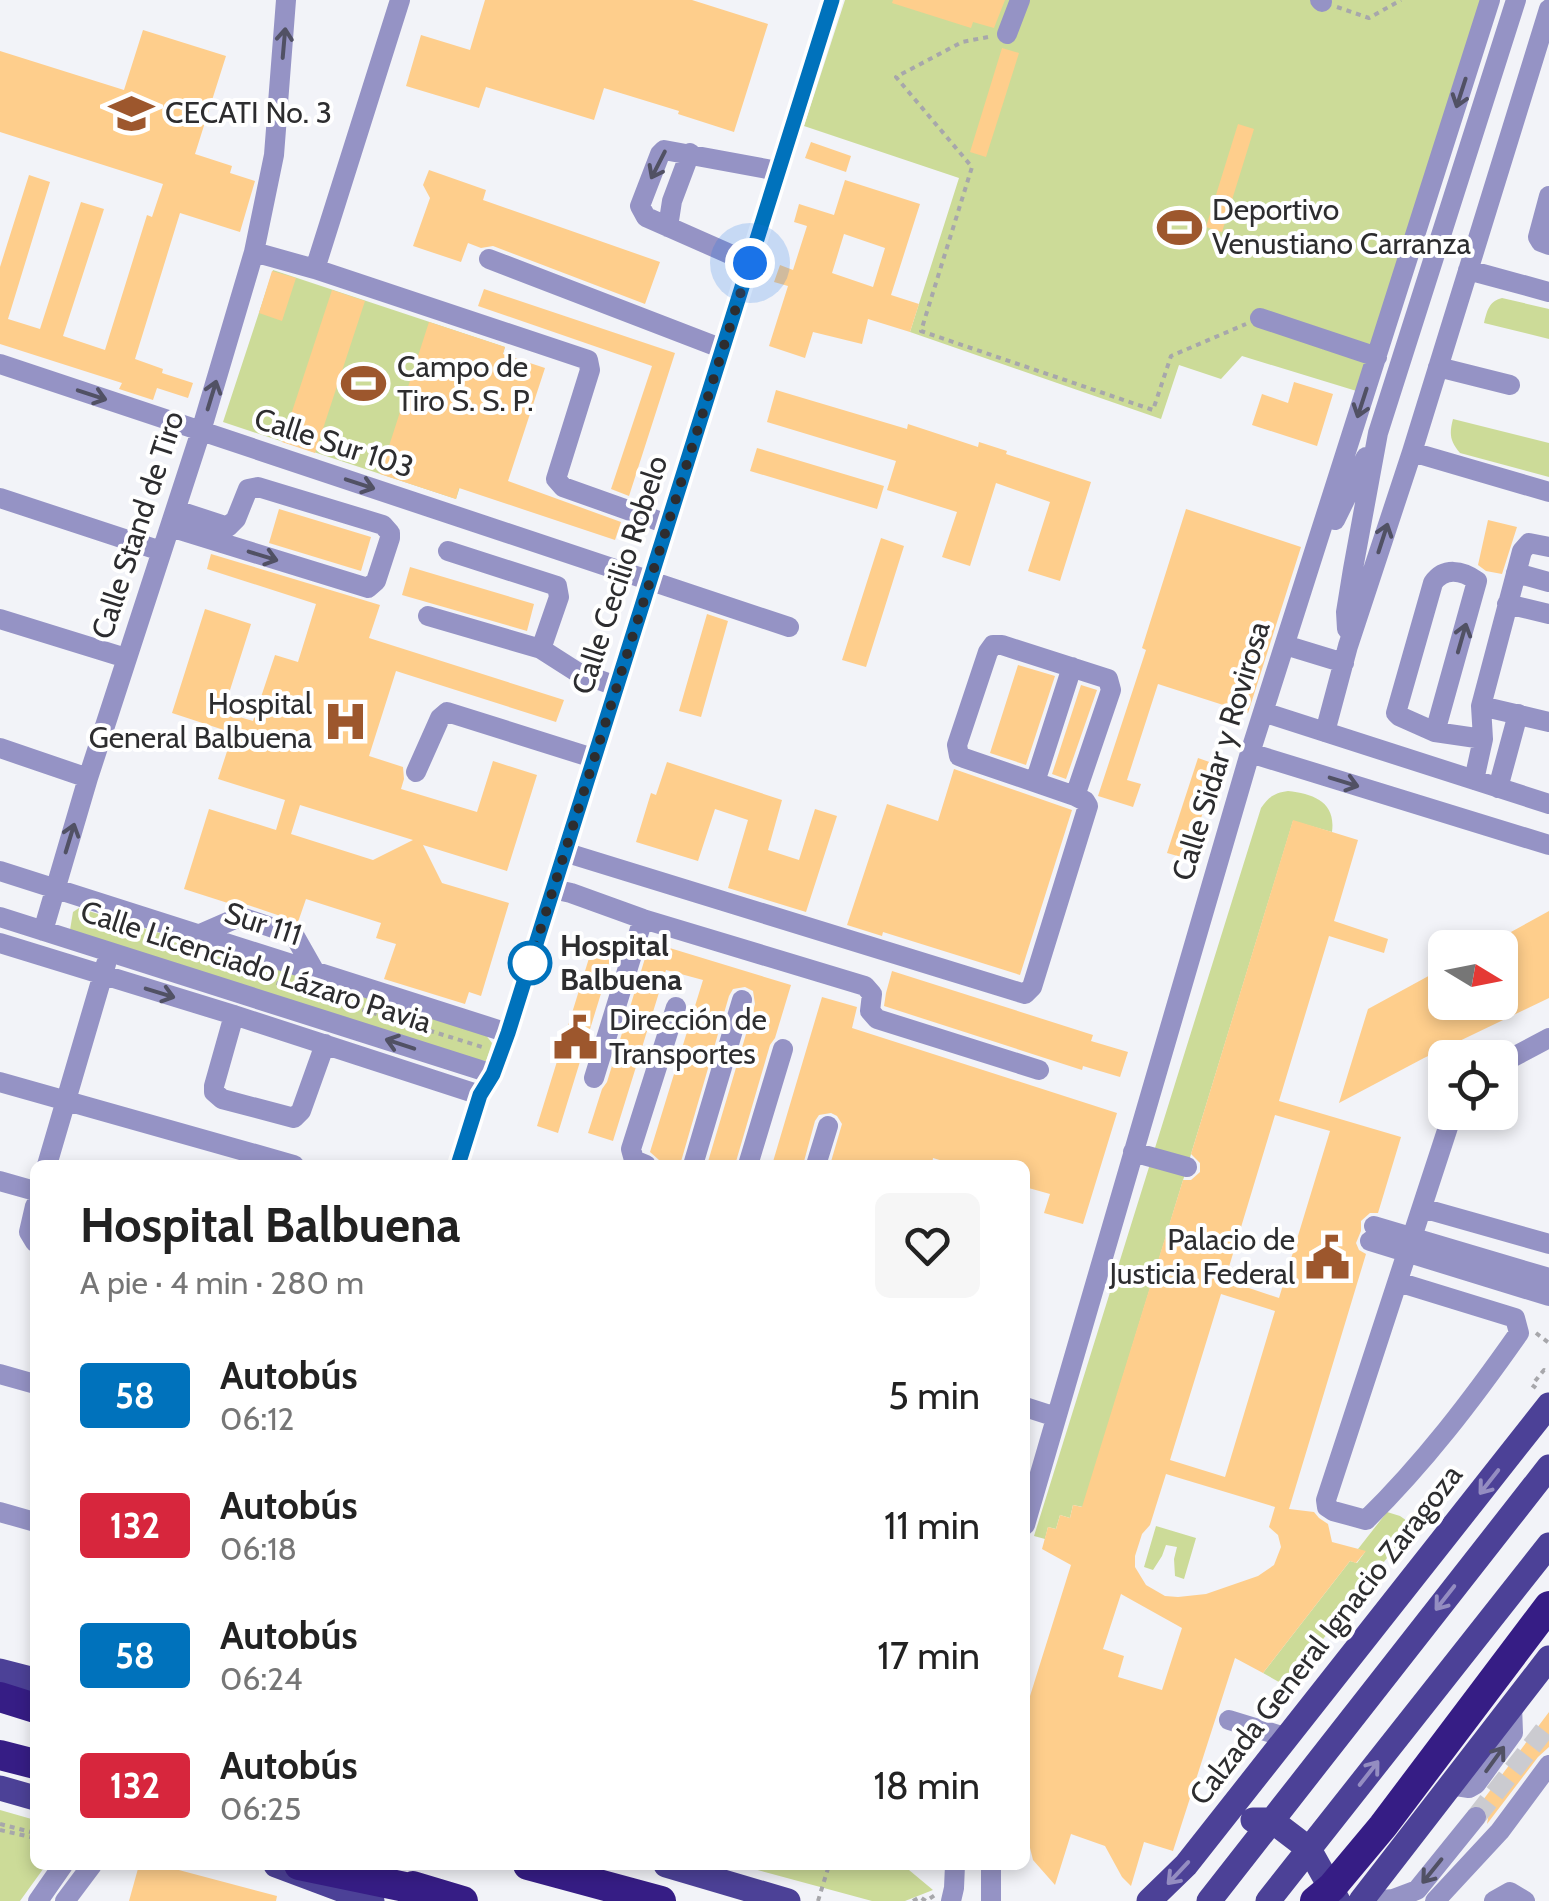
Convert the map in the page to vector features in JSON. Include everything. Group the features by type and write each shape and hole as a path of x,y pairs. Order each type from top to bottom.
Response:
{"highway":[{"path":"1315,1901 1332,1887 1383,1826 1549,1606"},
{"path":"0,1696 30,1706"},
{"path":"0,1755 30,1763"},
{"path":"323,1870 445,1896"},
{"path":"373,1870 445,1896"},
{"path":"546,1870 661,1901"}],"main road":[{"name":"Calzada General Ignacio Zaragoza","path":"1149,1901 1186,1865 1288,1738 1541,1395"},
{"path":"1209,1901 1549,1467"},
{"path":"1268,1901 1549,1545"},
{"path":"1361,1901 1549,1658"},
{"path":"0,1671 30,1679"},
{"path":"0,1788 30,1797"},
{"path":"1221,1821 1271,1820 1309,1849 1338,1901"},
{"path":"1309,1849 1350,1858 1371,1858 1387,1854 1412,1834"},
{"path":"289,1870 372,1901"},
{"path":"683,1870 788,1901"}],"street":[{"name":"Calle Stand de Tiro","path":"43,931 254,252 274,155 286,0"},
{"path":"315,269 400,0"},
{"name":"Calle Cecilio Robelo","path":"460,1160 480,1095 493,1074 504,1043 832,0"},
{"path":"1007,34 1020,0"},
{"name":"Calle Sidar y Rovirosa","path":"1030,1507 1250,753 1490,0"},
{"path":"1346,654 1348,598 1378,432 1516,0"},
{"path":"1325,732 1346,654 1549,9"},
{"path":"750,263 646,217 640,206 664,150 778,171"},
{"path":"668,227 672,201 690,153"},
{"path":"1549,196 1538,237 1549,246"},
{"path":"254,252 588,360 590,370 556,479 563,486 667,524"},
{"path":"489,259 724,349"},
{"path":"1468,270 1549,292"},
{"path":"1260,318 1376,357"},
{"name":"Calle Sur 103","path":"0,364 789,628"},
{"path":"1438,368 1510,385"},
{"path":"1306,578 1378,432"},
{"path":"1412,452 1549,492"},
{"path":"258,487 383,525 390,538 374,586 363,588 173,518 228,526 236,520 248,489 258,487"},
{"path":"0,498 162,551"},
{"path":"1474,780 1483,739 1481,706 1524,546 1534,543 1549,547"},
{"path":"448,551 557,586 559,596 541,649"},
{"path":"1436,732 1477,581 1449,571 1439,574 1433,583 1396,712 1436,732 1483,739"},
{"path":"1516,573 1549,582"},
{"path":"1507,604 1549,614"},
{"path":"428,616 541,649 578,672 616,686"},
{"path":"0,618 126,658"},
{"path":"564,852 1025,994 1032,987 1088,811 1085,801 1075,796 964,758 957,751 989,648 997,644 1072,666 1104,676 1111,684 1075,796"},
{"path":"1285,645 1346,654"},
{"path":"1035,782 1072,666"},
{"path":"1481,706 1549,722"},
{"path":"416,772 440,718 447,712 593,758"},
{"path":"1263,712 1549,804"},
{"path":"1498,788 1518,714"},
{"path":"0,748 88,778"},
{"path":"1250,753 1549,845"},
{"name":"Sur 111","path":"0,870 314,972 504,1043"},
{"path":"553,889 865,986 872,994 870,1011 877,1019 1039,1070"},
{"name":"Calle Licenciado Lázaro Pavia","path":"0,917 493,1074"},
{"path":"198,935 244,918 294,936 314,972"},
{"path":"594,1078 643,919"},
{"name":"Calle Licenciado Lázaro Pavia","path":"0,943 480,1095"},
{"path":"47,1160 110,952"},
{"path":"694,1160 742,1000"},
{"path":"634,1160 631,1150 676,1007"},
{"path":"234,1015 214,1086 222,1100 288,1118 298,1116 325,1044"},
{"path":"1518,1054 1549,1038"},
{"path":"750,1160 783,1049"},
{"path":"0,1082 276,1160"},
{"path":"818,1160 828,1126"},
{"path":"1398,1282 1514,1318 1519,1333 1463,1412 1366,1520 1333,1511 1326,1500 1446,1130"},
{"path":"1131,1158 1185,1174"},
{"path":"0,1181 30,1190"},
{"path":"1422,1208 1549,1244"},
{"path":"1372,1234 1549,1278"},
{"path":"1410,1244 1549,1296"},
{"path":"0,1374 30,1383"},
{"path":"1030,1409 1056,1416"},
{"path":"0,1512 30,1521"},
{"path":"1229,1720 1288,1738"},
{"path":"1435,1901 1500,1831 1549,1766"},
{"path":"1373,1901 1394,1899 1417,1890 1476,1817"},
{"path":"38,1901 59,1870"},
{"path":"88,1870 67,1898 90,1901"},
{"path":"951,1901 955,1870"},
{"path":"991,1870 991,1901"},
{"path":"1494,1901 1510,1892 1525,1901"}],"path":[{"path":"1321,1 1370,18 1401,0"},
{"path":"1007,34 962,42 896,78 972,168 921,331 1153,410 1171,356 1260,318"},
{"path":"180,953 504,1043"},
{"path":"1541,1395 1544,1370 1549,1373"},
{"path":"0,1827 30,1835"},
{"path":"818,1901 827,1870"},
{"path":"913,1901 920,1897 926,1901"}],"green space":[{"name":"Deportivo Venustiano Carranza","path":"845,0 1481,0 1363,393 1242,356 1221,379 1179,365 1161,419 910,332 959,178 804,126"},
{"name":"Campo de Tiro S. S. P.","path":"273,270 505,347 456,499 223,422"},
{"path":"1502,298 1549,309 1549,339 1484,323 1491,304"},
{"path":"1453,419 1549,443 1549,477 1460,453 1451,437"},
{"path":"1288,791 1321,801 1330,813 1332,832 1293,821 1083,1507 1073,1505 1070,1518 1060,1515 1056,1529 1048,1527 1045,1539 1034,1536 1261,808 1273,796"},
{"path":"79,908 485,1034 492,1043 486,1061 70,930 73,912"},
{"path":"1387,1512 1413,1525 1286,1686 1263,1673 1350,1561 1357,1563 1365,1552 1358,1549"},
{"path":"1156,1526 1196,1538 1184,1579 1175,1576 1177,1547 1166,1545 1153,1570 1144,1567"},
{"path":"0,1810 30,1819 30,1870 42,1870 20,1901 0,1901"},
{"path":"757,1870 909,1870 933,1890 905,1901 872,1901"}],"building":[{"path":"485,0 692,0 768,24 734,132 604,88 594,120 486,87 479,108 406,86 421,35 470,50"},
{"path":"1005,0 994,28 973,22 971,28 892,3"},
{"name":"CECATI No. 3","path":"143,30 226,56 195,154 232,166 230,173 255,181 240,232 180,213 135,359 193,383 188,398 157,388 153,400 119,389 122,383 0,344 0,267 29,175 50,182 8,319 40,329 81,202 104,209 63,336 105,350 147,215 152,217 163,184 0,132 0,51 124,90"},
{"path":"1002,48 1019,53 986,157 970,152"},
{"path":"1238,124 1254,129 1222,232 1206,227"},
{"path":"811,142 851,156 846,172 805,158"},
{"path":"429,170 486,190 483,200 660,262 645,304 493,246 481,248 468,243 461,262 413,246 430,198 423,185"},
{"path":"845,180 920,204 891,295 919,304 910,332 868,319 862,344 813,332 805,358 769,346 788,286 774,282 780,265 793,270 807,226 794,222 799,204 834,215","holes":["844,234 885,248 873,287 832,273"]},
{"path":"272,271 296,278 282,321 259,313"},
{"path":"484,289 675,353 629,496 611,489 652,366 478,306"},
{"path":"332,290 365,301 315,453 282,442"},
{"path":"429,322 505,347 503,354 545,368 508,481 621,522 615,540 459,488 456,499 380,474"},
{"path":"1294,382 1333,394 1317,446 1252,425 1262,394 1288,403"},
{"path":"776,390 907,429 908,424 978,447 979,442 1091,482 1060,581 1028,571 1050,502 996,483 970,566 942,557 957,512 887,490 896,461 767,422"},
{"path":"757,448 884,486 877,509 750,471"},
{"path":"279,509 371,537 361,571 269,543"},
{"path":"1186,509 1301,547 1248,713 1158,684 1127,780 1141,784 1133,807 1098,796 1146,650 1142,648"},
{"path":"1488,520 1517,527 1502,574 1478,565"},
{"path":"881,538 904,546 866,667 842,660"},
{"path":"211,554 380,605 369,638 564,700 556,722 396,671 369,756 403,767 401,789 477,812 493,761 537,775 507,871 423,845 442,883 509,903 481,996 469,992 465,1004 384,979 396,944 376,938 381,923 306,899 298,922 184,889 209,809 276,830 285,800 218,779 233,733 172,713 205,609 251,624 223,712 253,721 275,655 298,662 316,604 207,569","holes":["300,805 413,840 373,860 291,834"]},
{"path":"410,567 534,604 527,631 402,595"},
{"path":"707,614 728,621 701,717 679,711"},
{"path":"1018,665 1055,676 1026,765 990,753"},
{"path":"1081,685 1097,690 1066,779 1052,774"},
{"path":"1198,758 1218,765 1188,859 1167,853"},
{"path":"667,762 782,800 768,850 799,860 815,809 837,816 806,912 728,888 748,820 715,809 698,861 636,842 651,793 656,795"},
{"path":"954,769 1072,810 1020,975 883,932 882,936 847,925 887,804 938,821"},
{"name":"Palacio de Justicia Federal","path":"1293,820 1358,840 1334,921 1388,939 1384,953 1329,936 1279,1101 1401,1137 1378,1213 1370,1213 1361,1221 1356,1243 1366,1254 1289,1509 1314,1512 1328,1524 1332,1542 1366,1551 1356,1563 1350,1561 1263,1673 1235,1658 1173,1851 1144,1842 1131,1886 1105,1846 1071,1834 1055,1885 1033,1860 1030,1848 1030,1696 1071,1565 1042,1549 1048,1527 1056,1529 1060,1515 1070,1518 1073,1505 1082,1507 1183,1180 1191,1180 1200,1172 1200,1163 1191,1154","holes":["1275,1115 1330,1131 1279,1298 1225,1280","1221,1294 1275,1311 1225,1477 1170,1460","1166,1474 1275,1507 1269,1527 1278,1535 1281,1547 1274,1565 1258,1576 1206,1594 1165,1596 1146,1585 1135,1567 1135,1556 1142,1534 1150,1525","1121,1594 1182,1628 1162,1690 1118,1677 1124,1656 1103,1649"]},
{"path":"1549,911 1549,998 1518,1013 1518,930 1515,930"},
{"name":"Dirección de Transportes","path":"594,942 615,948 558,1133 537,1126"},
{"path":"650,942 791,985 736,1160 708,1160 755,1004 753,991 745,987 733,989 729,996 681,1160 659,1160 650,1152 703,980 666,970 613,1141 588,1133"},
{"path":"892,971 1093,1035 1091,1041 1128,1052 1120,1077 1083,1066 1082,1070 884,1006"},
{"path":"1428,976 1428,1020 1503,1020 1462,1040 1428,1040 1428,1056 1339,1103 1368,1009"},
{"path":"822,997 857,1007 852,1028 1117,1113 1083,1224 1044,1213 1050,1194 1030,1188 1030,1160 831,1160 842,1124 831,1113 819,1115 815,1121 804,1160 773,1160"},
{"path":"1549,1712 1549,1747 1487,1824 1489,1813 1480,1804"},
{"path":"138,1870 179,1870 277,1896 276,1901 129,1901"}],"tunnel":[{"path":"1476,1817 1549,1724"}],"bus line":[{"name":"58","path":"460,1160 480,1095 493,1074 508,1033 832,0"}],"place":[{"name":"CECATI No. 3","path":"132,113"},
{"name":"Deportivo Venustiano Carranza","path":"1179,227"},
{"name":"Campo de Tiro S. S. P.","path":"364,384"},
{"name":"Hospital General Balbuena","path":"345,721"},
{"name":"Hospital Balbuena","path":"530,963"},
{"name":"Dirección de Transportes","path":"576,1037"},
{"name":"Palacio de Justicia Federal","path":"1328,1257"}],"route":[{"path":"530,963 750,263"}]}
